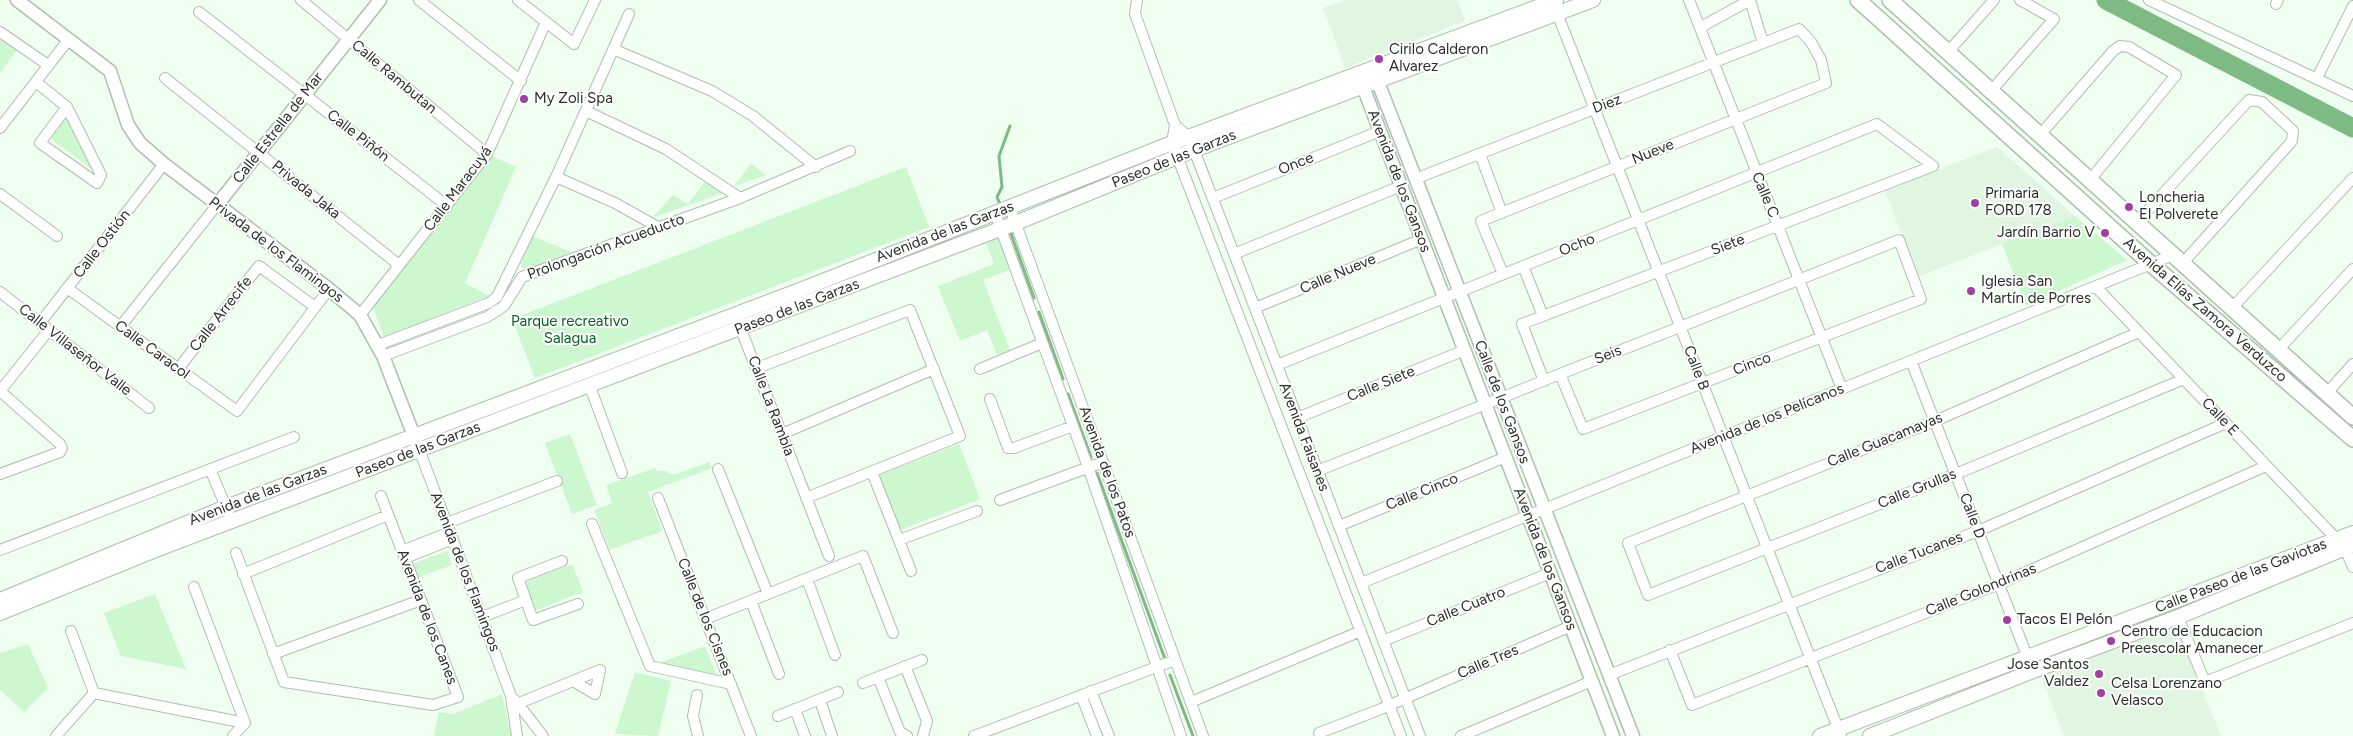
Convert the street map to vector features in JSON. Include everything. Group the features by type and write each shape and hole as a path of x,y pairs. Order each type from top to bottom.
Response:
{"main road":[{"path":"1554,4 1594,0"},
{"name":"Avenida Elías Zamora Verduzco","path":"1858,0 2151,264 2353,440"},
{"name":"Avenida Elías Zamora Verduzco","path":"1899,3 1948,52 2353,417"},
{"name":"Avenida de las Garzas","path":"0,600 226,507 995,214 1172,143 1192,144 1375,75 1554,4"},
{"name":"Paseo de las Garzas","path":"0,613 232,520 589,384 741,329 1016,223 1177,157 1192,144"},
{"name":"Calle Paseo de las Gaviotas","path":"1870,736 2033,671 2178,617 2345,544 2353,533"},
{"name":"Calle Paseo de las Gaviotas","path":"1820,736 1840,733 2028,656 2345,544"}],"street":[{"path":"0,128 69,39 17,0"},
{"name":"Calle Rambutan","path":"301,0 488,154"},
{"name":"Calle Estrella de Mar","path":"120,327 380,0"},
{"path":"419,0 521,81"},
{"path":"518,0 574,44 595,0"},
{"path":"1137,0 1135,14 1175,125 1192,144"},
{"name":"Calle C","path":"1689,0 1842,389"},
{"path":"1701,27 1750,0 1762,43"},
{"path":"1948,52 1994,0"},
{"path":"1991,91 2054,19 2020,0"},
{"path":"2148,0 2353,96"},
{"name":"Calle B","path":"1554,4 1840,733"},
{"path":"2317,78 2350,19 2353,6"},
{"name":"Calle Piñón","path":"199,12 446,205"},
{"name":"Prolongación Acueducto","path":"380,351 467,325 487,317 504,306 506,291 629,14"},
{"name":"Calle Maracuyá","path":"360,315 488,154 546,22"},
{"name":"Diez","path":"1415,179 1799,29 1811,42 1821,60 1826,83"},
{"path":"0,32 48,66"},
{"name":"Privada de los Flamingos","path":"69,39 110,71 128,125 140,143 164,164 329,289 360,315 380,351 419,449"},
{"path":"2040,135 2113,51 2120,46 2128,47 2176,76 2090,180"},
{"path":"613,49 712,91 753,116 816,167"},
{"name":"Calle de los Gansos","path":"1375,75 1632,736"},
{"name":"Privada Jaka","path":"165,78 400,265"},
{"name":"Avenida de los Gansos","path":"1360,80 1613,736"},
{"path":"36,82 66,107 101,175 97,183 40,143 66,107"},
{"name":"Nueve","path":"1503,274 1481,221 1826,83"},
{"path":"2137,222 2249,100 2262,102 2292,131 2294,136 2292,141 2178,259"},
{"path":"0,110 9,116"},
{"path":"586,111 666,149 740,198"},
{"name":"Ocho","path":"1277,365 1877,124"},
{"name":"Siete","path":"1544,381 1522,324 1933,166 1877,124"},
{"path":"1172,143 1175,125"},
{"name":"Once","path":"1213,198 1380,131"},
{"name":"Avenida Faisanes","path":"1172,143 1401,736"},
{"name":"Avenida Faisanes","path":"1192,144 1420,736"},
{"name":"Prolongación Acueducto","path":"380,351 489,303 522,277 740,198 850,152"},
{"path":"1480,154 1502,213"},
{"name":"Calle Ostión","path":"40,323 164,164"},
{"path":"556,177 615,203 658,227"},
{"path":"2232,308 2353,178"},
{"path":"1234,254 1401,186"},
{"path":"0,194 57,236"},
{"name":"Avenida de los Patos","path":"1010,208 1203,736"},
{"name":"Avenida de los Patos","path":"995,214 1088,468 1181,736"},
{"name":"Calle Nueve","path":"1255,308 1422,239"},
{"name":"Seis","path":"1317,470 1898,240 1921,299"},
{"name":"Avenida de los Pelícanos","path":"1361,583 2151,264 2178,259"},
{"name":"Calle Arrecife","path":"178,369 259,266 315,307"},
{"path":"1523,266 1543,316"},
{"path":"2278,349 2353,269"},
{"name":"Calle E","path":"2096,287 2266,466 2345,544"},
{"name":"Calle Caracol","path":"67,288 236,411 315,307"},
{"path":"315,307 329,289"},
{"name":"Calle Villaseñor Valle","path":"0,292 150,408"},
{"name":"Cinco","path":"1560,374 1583,429 1921,299"},
{"path":"757,368 910,310 960,436 806,498"},
{"path":"463,313 467,325"},
{"name":"Calle La Rambla","path":"735,314 829,556"},
{"path":"0,474 60,452 62,448 60,444 0,391 49,330"},
{"name":"Calle Guacamayas","path":"1648,595 1628,543 1935,420 2139,332"},
{"path":"980,369 1042,343"},
{"name":"Calle Siete","path":"1297,418 1464,350"},
{"name":"Calle D","path":"1911,361 2033,671"},
{"path":"2327,393 2353,364"},
{"path":"782,434 934,370"},
{"name":"Calle Grullas","path":"1648,595 1956,474 2184,379"},
{"path":"589,384 622,473"},
{"path":"990,400 1008,448 1014,448 1073,426"},
{"name":"Calle Tucanes","path":"1609,676 1789,603 1978,531 2226,423"},
{"path":"0,550 294,437"},
{"name":"Avenida de los Flamingos","path":"419,449 514,702 517,736"},
{"name":"Calle Cinco","path":"1339,526 1506,458"},
{"path":"1000,500 1103,462"},
{"name":"Calle Golondrinas","path":"1670,650 1692,705 1999,584 2266,466"},
{"path":"210,469 232,520"},
{"path":"718,469 768,594"},
{"path":"872,472 912,571"},
{"path":"403,555 557,481"},
{"name":"Avenida de los Canes","path":"236,553 284,682 433,705 458,696 381,496"},
{"name":"Calle de los Cisnes","path":"658,498 751,736"},
{"path":"899,540 977,510"},
{"path":"244,574 388,516"},
{"path":"592,524 650,666 731,684"},
{"path":"2345,544 2353,567"},
{"path":"706,619 863,556 893,633"},
{"path":"562,561 518,578 533,620 578,604"},
{"name":"Calle Cuatro","path":"1383,641 1550,573"},
{"path":"806,579 835,655"},
{"path":"194,587 245,724"},
{"path":"273,654 421,600"},
{"path":"751,601 779,674"},
{"path":"483,620 527,603"},
{"path":"2178,617 2205,682 2353,623"},
{"name":"Calle Tres","path":"1319,733 1389,705 1571,626"},
{"path":"71,630 94,693"},
{"path":"1191,702 1361,631"},
{"path":"863,683 922,660"},
{"path":"974,736 1175,660"},
{"path":"905,666 927,721 923,736"},
{"path":"878,677 900,732 907,736"},
{"path":"514,702 573,681"},
{"path":"1461,736 1592,681"},
{"path":"1092,691 1109,736"},
{"path":"778,716 838,692"},
{"path":"94,693 245,724"},
{"path":"56,736 94,693"},
{"path":"697,695 693,716 698,736"},
{"path":"1081,696 1097,736"},
{"path":"820,700 832,736"},
{"name":"Avenida de los Flamingos","path":"514,702 543,736"},
{"path":"795,709 805,736"},
{"path":"233,736 245,724"}],"shaded area":[{"path":"1345,0 1457,0 1465,21 1345,68 1323,8"},
{"name":"Primaria FORD 178","path":"1997,147 2075,216 1917,277 1885,190"},
{"path":"2175,623 2221,736 2064,736 2040,674"}],"green space":[{"path":"0,34 19,47 0,73"},
{"path":"65,117 96,172 51,139"},
{"path":"492,156 516,167 465,283 489,296 384,337 373,307"},
{"path":"751,164 766,175 734,186"},
{"name":"Parque recreativo Salagua","path":"906,167 929,227 535,378 512,319"},
{"path":"706,180 723,193 652,218 673,195 688,204"},
{"path":"2075,216 2127,260 2026,306 2002,244"},
{"path":"999,235 1012,269 983,280 1010,350 997,355 987,330 960,341 938,286 994,264 985,240"},
{"path":"532,236 571,252 528,269 522,268 521,263"},
{"path":"570,434 597,505 572,514 545,443"},
{"path":"959,444 980,499 900,530 879,475"},
{"path":"710,462 712,468 648,492 662,531 610,550 594,510 612,503 606,485 656,468 657,471 665,471 673,475"},
{"path":"447,551 452,565 417,578 412,564"},
{"path":"572,564 583,592 534,611 524,582"},
{"path":"155,594 186,669 121,656 104,613"},
{"path":"28,644 48,688 24,712 0,690 0,653"},
{"path":"705,646 717,677 657,664"},
{"path":"635,672 671,681 658,736 615,734"},
{"path":"502,694 511,736 434,736 439,712 454,714"}],"waterway":[{"path":"2106,0 2353,128"},
{"path":"999,202 997,197 1002,187 999,156 1010,126"},
{"path":"1010,231 1034,298"},
{"path":"1039,312 1063,379"},
{"path":"1068,394 1091,457"},
{"path":"1097,473 1165,659"},
{"path":"1170,675 1193,736"}],"place":[{"name":"Cirilo Calderon Alvarez","path":"1379,59"},
{"name":"My Zoli Spa","path":"524,99"},
{"name":"Primaria FORD 178","path":"1975,203"},
{"name":"Loncheria El Polverete","path":"2129,207"},
{"name":"Jardín Barrio V","path":"2105,233"},
{"name":"Iglesia San Martín de Porres","path":"1971,291"},
{"name":"Tacos El Pelón","path":"2007,620"},
{"name":"Centro de Educacion Preescolar Amanecer","path":"2111,641"},
{"name":"Jose Santos Valdez","path":"2099,674"},
{"name":"Celsa Lorenzano Velasco","path":"2101,693"}]}
